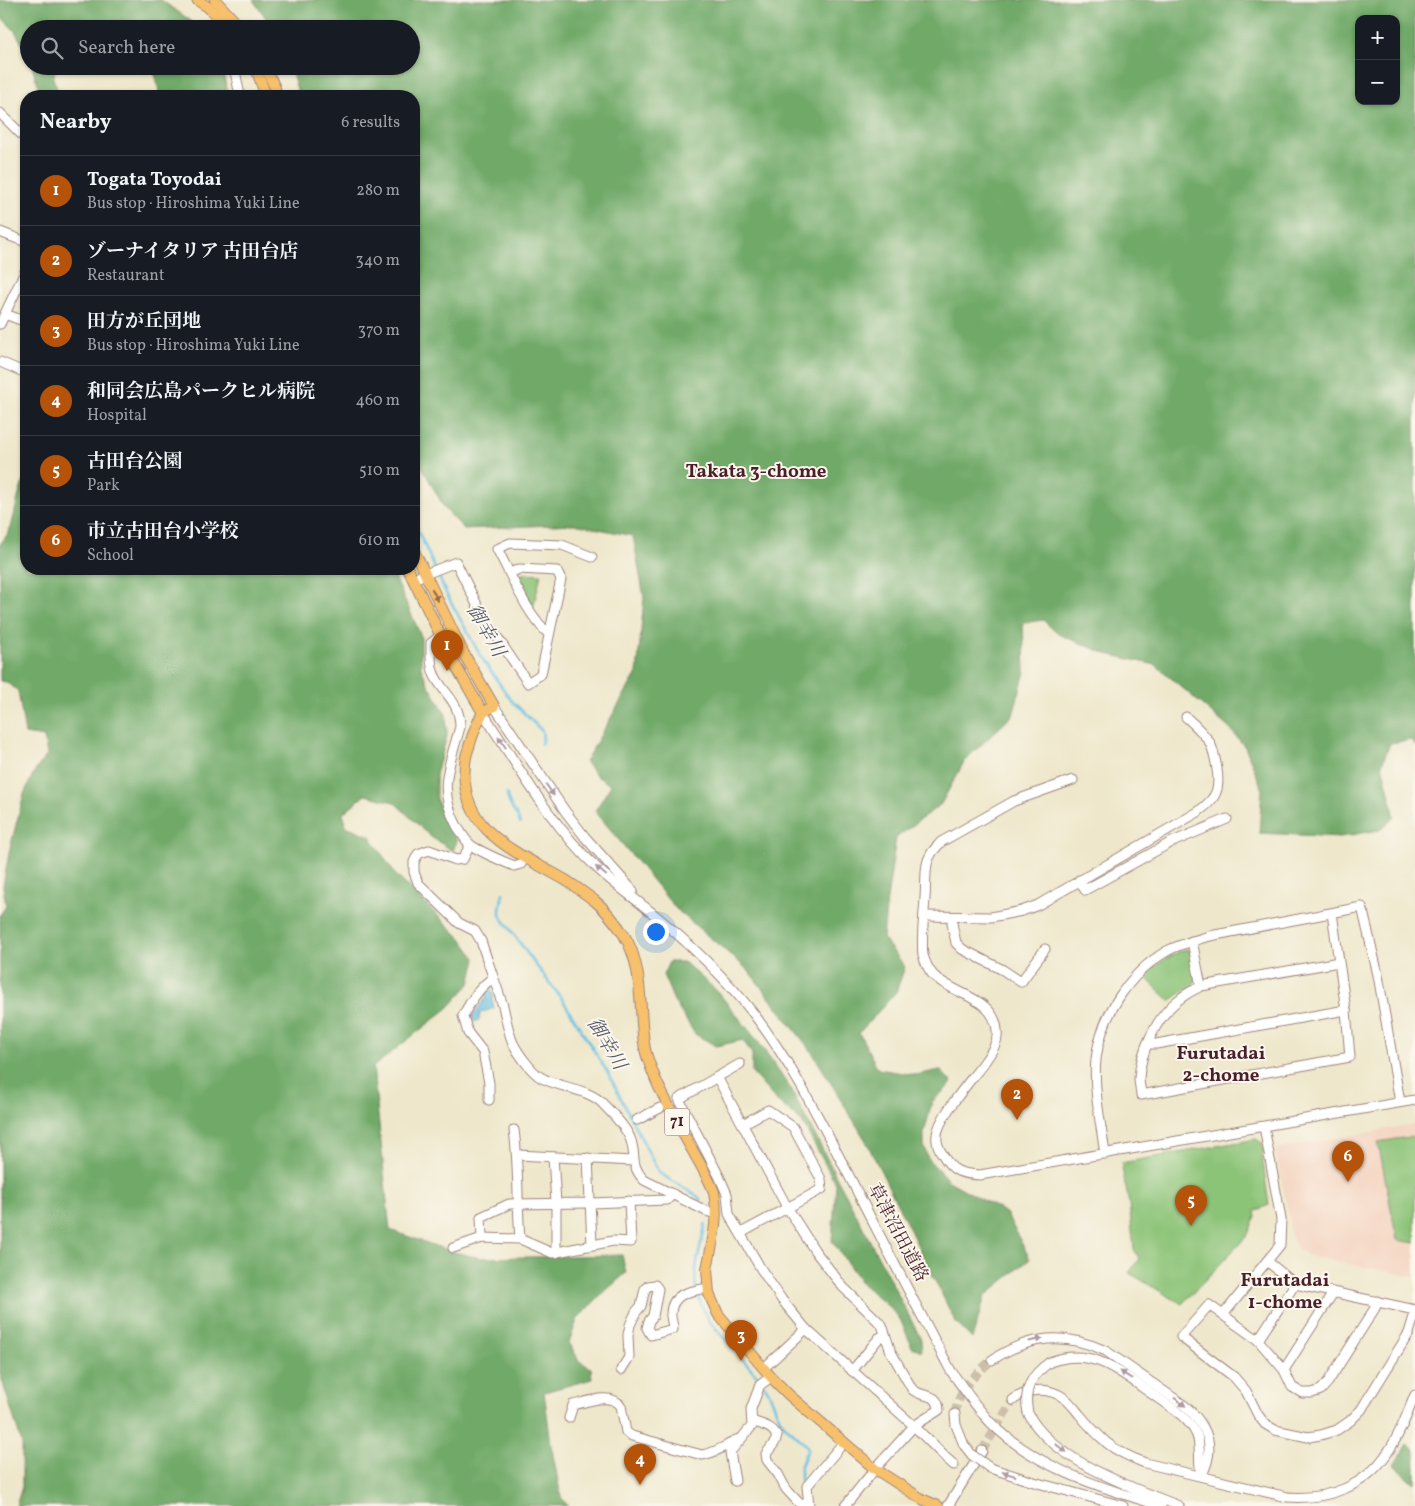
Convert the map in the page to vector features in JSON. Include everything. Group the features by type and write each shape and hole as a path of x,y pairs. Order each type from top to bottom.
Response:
{"main road":[{"path":"197,0 208,7 220,20"},
{"path":"215,0 234,20"},
{"path":"258,75 264,90"},
{"path":"269,75 276,90"},
{"path":"411,575 440,636 483,713 494,706 464,654 420,565"},
{"name":"71","path":"483,713 466,754 464,774 472,808 483,826 493,837 524,859 566,881 596,902 625,936 634,957 638,974 645,1051 650,1066 668,1105 712,1186 716,1203 716,1214 707,1270 709,1294 718,1314 771,1377 789,1395 875,1469 922,1499 938,1506"}],"street":[{"path":"236,75 239,90"},
{"path":"0,113 20,133"},
{"path":"0,232 20,240"},
{"path":"0,324 20,288"},
{"path":"5,314 20,320"},
{"path":"0,362 20,370"},
{"path":"549,634 541,627 529,610 498,549 510,543 562,545 592,557"},
{"path":"413,579 456,562 481,613 528,682 541,674 562,579 557,571 518,569 510,573"},
{"path":"440,636 430,643 432,667 436,678 453,700 460,720 460,727 446,774 446,794 452,815 470,845 514,866 521,864 524,859"},
{"path":"494,706 565,811 608,865 652,913"},
{"path":"483,713 540,798 575,845 598,868 652,913"},
{"path":"924,916 991,917 1022,911 1038,905 1198,812 1210,802 1216,792 1218,782 1217,768 1210,744 1201,731 1186,717"},
{"path":"1073,780 1014,801 941,842 932,852 927,865 924,955 928,968 941,982 980,1002 988,1009 998,1031 992,1051 944,1116 937,1131 938,1146 947,1163 962,1174 980,1176 1415,1100"},
{"path":"1079,880 1085,890 1170,843 1227,819"},
{"path":"470,845 464,859 456,860 429,850 418,854 414,862 414,872 418,883 460,923 475,931 481,941 503,1007 512,1042 520,1055 539,1077 556,1085 572,1088 592,1096 603,1103 629,1135 633,1146 633,1161 637,1172 644,1180 706,1211 716,1214"},
{"path":"1105,1154 1096,1076 1098,1052 1104,1027 1116,1003 1135,978 1151,962 1168,950 1210,936 1362,907 1378,976 1400,1102"},
{"name":"草津沼田道路","path":"652,913 695,951 726,982 752,1011 776,1043 818,1116 951,1371 991,1422 1015,1444 1067,1474 1097,1486 1161,1506"},
{"path":"1332,913 1346,1010 1350,1057 1141,1095 1139,1080 1142,1060 1148,1044 1155,1028 1181,997 1201,986 1339,962"},
{"path":"953,917 952,923 956,943 962,949 996,965 1021,982 1045,949"},
{"path":"1192,941 1201,986"},
{"path":"489,1100 490,1083 483,1052 468,1033 463,1016 486,982 493,978"},
{"path":"1148,1044 1346,1010"},
{"path":"740,1064 677,1100 719,1176 727,1194 730,1214 740,1233 782,1300 806,1329 914,1426 954,1465"},
{"path":"717,1077 787,1207 815,1251 843,1287 882,1324 891,1352 912,1389 916,1393 929,1395 939,1404 939,1410 914,1426 845,1506"},
{"path":"637,1120 660,1108"},
{"path":"740,1233 822,1188 821,1179 793,1127 768,1110 743,1124"},
{"path":"1223,1315 1280,1245 1281,1218 1264,1126"},
{"path":"514,1130 518,1155 517,1203 520,1239"},
{"path":"518,1155 633,1161"},
{"path":"553,1157 556,1203 556,1253"},
{"path":"588,1158 592,1244"},
{"path":"482,1238 482,1217 509,1204 667,1200 673,1194"},
{"path":"453,1248 482,1238 520,1239 552,1253 613,1241 631,1242 629,1201"},
{"path":"1267,1261 1295,1284 1377,1301 1415,1311 1409,1333 1360,1410 1350,1421 1337,1430 1308,1437 1275,1430 1265,1424 1246,1392 1234,1377 1181,1337 1209,1306 1258,1340 1284,1370 1292,1387 1302,1393 1312,1393 1321,1390 1328,1382 1375,1308 1377,1301"},
{"path":"1258,1340 1295,1284"},
{"path":"621,1370 629,1357 628,1335 630,1325 636,1312 642,1306 645,1289 648,1286 655,1285 658,1289 653,1316 647,1328 651,1335 672,1329 673,1322 670,1314 678,1296 690,1291 708,1288"},
{"path":"1284,1370 1333,1292"},
{"path":"764,1368 806,1329"},
{"path":"852,1371 879,1338 885,1335"},
{"path":"992,1360 1014,1347 1041,1339 1075,1340 1106,1351 1195,1414 1202,1424 1209,1443 1208,1465 1200,1476"},
{"path":"1179,1506 1125,1484 1079,1461 1040,1432 1028,1413 1026,1396 1028,1386 1035,1375 1050,1362 1068,1357 1093,1359 1121,1371 1189,1422 1196,1432 1199,1441 1200,1476"},
{"path":"735,1481 730,1452 752,1426 751,1409 760,1385 771,1377"},
{"path":"1013,1400 1029,1391 1049,1391 1065,1398 1093,1430 1109,1445 1126,1456 1145,1463 1287,1497 1316,1498 1351,1486 1367,1475 1388,1453 1415,1395"},
{"path":"569,1418 573,1405 605,1399 613,1400 621,1406 626,1432 636,1438 702,1455 710,1454 727,1446 735,1439 741,1439"},
{"path":"956,1414 956,1425 964,1445 976,1458 990,1468 1123,1506"},
{"path":"753,1421 769,1426 777,1436 766,1454 767,1460 778,1474 786,1489 800,1504 809,1505 807,1486 844,1442"},
{"path":"948,1506 982,1451"}],"shaded area":[{"path":"1415,1124 1415,1277 1308,1256 1297,1248 1291,1236 1289,1216 1275,1149"}],"green space":[{"path":"0,0 161,0 190,20 20,20 20,40 15,31 0,16"},
{"path":"253,0 1415,0 1415,746 1412,740 1390,743 1382,764 1395,817 1379,830 1340,837 1259,833 1262,788 1245,747 1230,729 1156,665 1107,654 1058,634 1043,620 1023,623 1025,672 1013,715 965,760 941,804 896,838 883,938 905,967 896,992 859,1033 878,1069 916,1075 940,1070 952,1083 932,1102 924,1133 924,1146 928,1159 949,1181 1006,1213 1030,1259 985,1296 972,1339 956,1323 866,1141 812,1052 747,969 676,909 595,811 611,785 598,777 585,762 637,673 644,598 633,536 574,524 464,529 445,509 420,464 420,90 297,90 293,75 420,75 420,20 267,20"},
{"path":"35,75 54,75 53,78 58,90 39,90"},
{"path":"155,75 223,75 227,90 159,90"},
{"path":"20,491 20,575 394,575 421,636 421,668 446,714 447,736 436,774 436,799 457,841 453,851 431,837 394,802 365,795 343,813 346,826 370,836 395,874 461,938 476,959 470,984 448,1008 373,1067 390,1230 450,1251 480,1258 622,1255 626,1273 578,1318 569,1342 579,1361 591,1368 592,1379 544,1392 561,1497 568,1506 16,1506 22,1487 22,1444 0,1374 0,915 6,906 3,886 10,848 24,794 34,772 47,755 44,737 25,734 18,691 7,682 0,681 0,544 10,529"},
{"path":"523,573 541,574 533,608 519,579"},
{"path":"1186,949 1191,951 1196,980 1188,989 1170,1001 1144,976 1164,960"},
{"path":"669,962 684,962 718,992 760,1044 792,1091 921,1339 922,1351 912,1347 900,1319 862,1284 832,1241 836,1184 802,1122 775,1099 752,1073 752,1054 743,1040 716,1046 695,1034 675,1003 663,975"},
{"path":"1415,1136 1415,1243 1397,1240 1378,1142"},
{"path":"1256,1139 1262,1143 1264,1153 1262,1155 1269,1205 1255,1211 1256,1217 1247,1236 1182,1304 1129,1273 1139,1259 1134,1249 1129,1204 1121,1163"},
{"path":"1407,1444 1415,1451 1415,1482 1394,1465"}],"water":[{"path":"489,988 494,998 492,999 494,1008 480,1013 479,1020 474,1022 472,1016 487,997 484,994"}],"waterway":[{"name":"御幸川","path":"420,535 447,595 483,660 511,700 542,731 543,739 541,744"},
{"name":"御幸川","path":"507,794 507,798 520,823"},
{"name":"御幸川","path":"503,893 500,915 562,999 608,1073 658,1171 701,1200"},
{"name":"御幸川","path":"696,1288 697,1264 705,1225"},
{"name":"御幸川","path":"697,1293 710,1322 761,1380"},
{"name":"御幸川","path":"764,1385 783,1422 808,1448 800,1468 804,1499"}],"tunnel":[{"path":"955,1414 960,1397 968,1383 992,1360"},
{"path":"982,1451 1013,1400"}],"place":[{"name":"Togata Toyodai","path":"447,671"},
{"name":"ゾーナイタリア 古田台店","path":"1017,1120"},
{"name":"市立古田台小学校","path":"1348,1182"},
{"name":"古田台公園","path":"1191,1226"},
{"name":"田方が丘団地","path":"741,1361"},
{"name":"和同会広島パークヒル病院","path":"640,1485"}],"district":[{"name":"Takata 3-chome","path":"756,472"},
{"name":"Furutadai 2-chome","path":"1221,1065"},
{"name":"Furutadai 1-chome","path":"1285,1292"}]}
